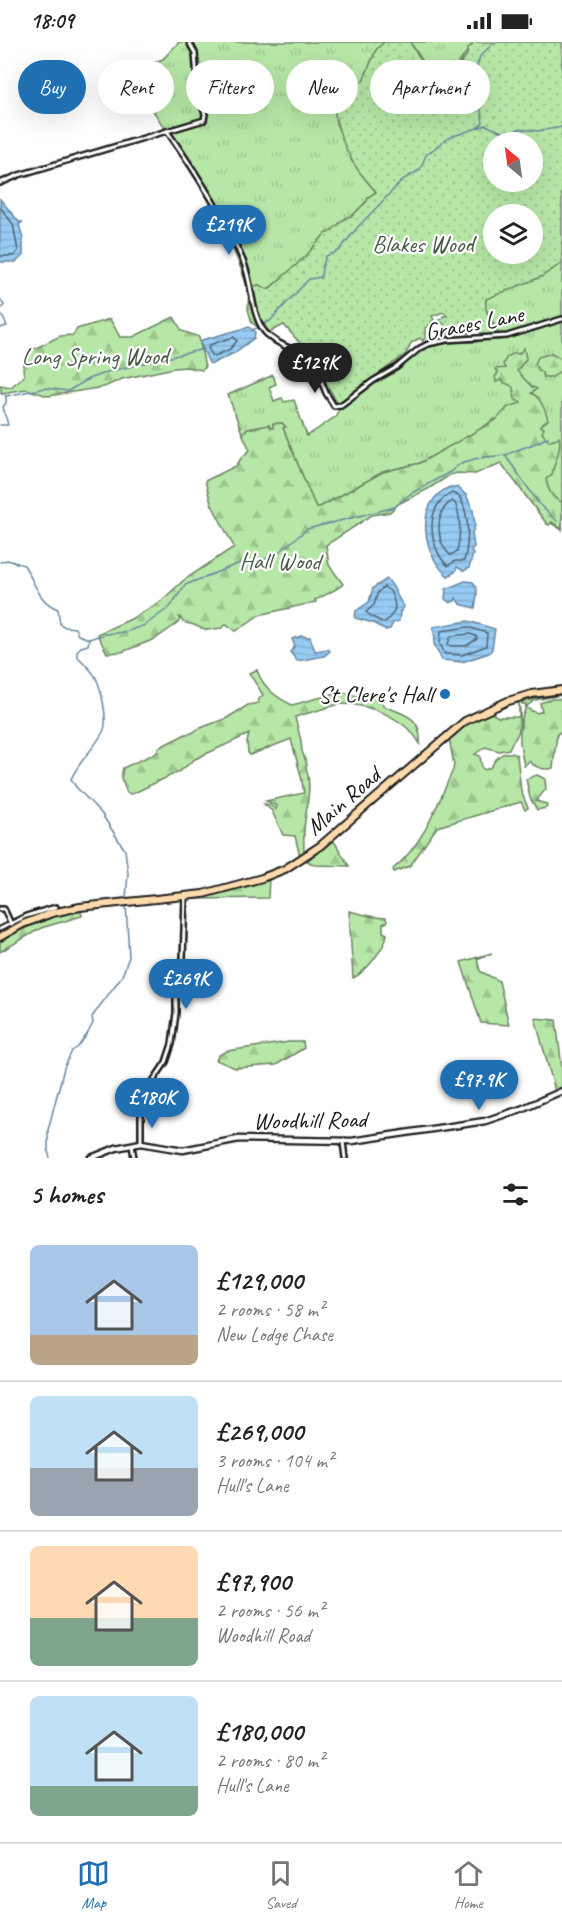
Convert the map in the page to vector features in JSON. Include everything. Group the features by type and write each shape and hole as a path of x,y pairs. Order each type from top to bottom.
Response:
{"main road":[{"name":"Main Road","path":"0,937 23,924 80,907 185,897 239,885 285,869 320,846 465,720 508,701 532,694 562,690"}],"street":[{"path":"0,183 19,175 205,118 198,94 195,53 189,42"},
{"name":"Graces Lane","path":"167,131 210,194 235,242 248,274 255,308 264,331 288,348 312,358 326,393 334,406 337,407 428,344 447,340 507,336 562,320"},
{"path":"141,1143 143,1098 166,1062 172,1044 176,994 183,959 185,897"},
{"path":"0,929 26,916 56,907"},
{"path":"0,909 4,909 11,924"},
{"name":"Woodhill Road","path":"91,1158 141,1143 183,1150 239,1139 279,1138 343,1142 485,1121 521,1109 562,1091"},
{"path":"343,1142 345,1158"},
{"path":"132,1144 134,1158"}],"green space":[{"path":"179,42 386,42 376,50 363,81 358,83 358,60 286,60 286,114 336,114 336,123 351,160 376,192 352,216 329,234 325,234 305,258 267,289 259,285 249,287 248,290 238,261 211,204 155,114 174,114 174,60 160,60"},
{"name":"Blakes Wood","path":"384,42 410,42 421,60 372,60 376,50"},
{"path":"410,42 472,42 461,60 422,60"},
{"name":"Blakes Wood","path":"472,42 562,42 562,263 541,277 486,299 487,313 499,334 481,337 479,324 468,324 469,339 448,339 444,324 434,323 443,316 447,316 444,312 432,316 434,320 425,328 423,341 420,338 411,343 406,354 338,403 308,348 305,349 284,325 269,334 252,323 248,309 249,287 259,285 270,288 305,257 325,234 333,230 344,219 352,216 367,201 368,197 376,192 358,170 349,154 336,120 335,114 358,114 358,83 363,81 370,64 370,114 490,114 490,60 463,60"},
{"path":"562,263 562,530 551,523 547,524 517,484 538,466 495,419 465,439 420,463 383,472 320,507 316,507 313,501 282,423 273,424 274,428 270,428 269,425 248,429 242,433 228,395 273,375 276,384 269,387 274,401 282,398 284,402 294,400 307,436 335,417 339,409 426,347 446,342 477,342 481,337 499,334 485,307 486,299"},
{"name":"Long Spring Wood","path":"174,317 182,331 199,337 205,368 202,370 186,367 174,368 122,379 104,387 48,396 26,389 2,393 0,385 11,387 24,376 23,368 28,352 60,336 73,335 77,329 110,319 120,337 133,337"},
{"name":"Hall Wood","path":"524,348 526,359 517,371 532,387 537,389 531,393 540,401 548,420 540,426 544,428 542,433 549,441 559,437 559,451 552,475 546,479 551,493 562,502 562,529 552,522 547,524 501,463 475,474 457,473 398,504 390,512 372,515 326,545 329,565 343,584 315,600 316,602 259,615 236,631 226,624 222,628 205,630 183,622 179,616 178,623 155,639 122,652 107,653 97,634 131,619 160,602 184,580 234,547 211,503 205,481 236,466 250,450 242,433 248,429 269,425 273,428 273,424 282,423 286,427 283,428 313,501 316,507 320,507 383,472 420,463 496,420 508,407 521,403 515,399 512,386 501,380 496,382 495,377 498,373 495,369 505,368 503,364 507,357 514,353 519,354"},
{"path":"551,353 562,359 562,369 553,377 543,377 535,364 538,357"},
{"path":"257,670 271,691 292,705 341,692 365,698 374,696 383,706 405,714 415,722 420,735 420,744 406,727 396,720 374,709 350,704 339,704 295,717 309,781 304,854 300,857 295,836 283,835 272,811 264,804 276,809 277,806 266,801 304,793 291,739 250,755 247,742 249,734 195,759 180,771 132,794 127,793 121,778 123,768 158,752 158,748 227,718 248,705 259,703 258,700 263,695 249,673"},
{"path":"562,693 562,695 535,700 527,706 528,709 537,713 542,711 540,703 562,699 562,731 557,734 553,768 540,768 529,761 524,766 520,734 526,704 522,702"},
{"path":"519,704 520,719 518,734 509,749 499,751 485,747 475,754 480,756 482,768 485,770 505,753 517,755 521,791 528,808 525,810 521,802 437,827 410,866 394,872 393,869 404,859 421,836 453,770 449,738 464,723 490,712 498,717 519,717"},
{"path":"537,775 545,779 546,789 536,801 547,806 537,810 530,798 526,779"},
{"path":"334,841 349,866 315,865 307,861"},
{"path":"269,878 268,898 194,899 240,888"},
{"path":"81,911 82,916 41,928 0,952 0,942 19,931 39,922"},
{"path":"349,911 386,918 387,922 383,924 383,932 387,934 386,939 379,952 363,971 353,978"},
{"path":"492,953 477,959 480,971 499,981 509,1025 481,1023 461,962"},
{"path":"535,1018 556,1020 562,1088 555,1091"},
{"path":"303,1042 304,1048 276,1065 235,1068 216,1060 219,1055 227,1051"}],"water":[{"path":"0,199 19,222 23,222 19,224 23,239 23,256 16,262 0,262"},
{"path":"249,327 255,332 254,338 234,353 212,364 209,363 200,343 202,340"},
{"path":"450,487 457,487 466,495 473,510 475,526 472,533 474,547 471,550 473,554 469,568 464,571 457,567 455,572 448,576 433,556 426,530 431,504 438,494"},
{"path":"387,579 404,606 400,611 399,621 393,623 390,629 385,630 373,623 355,618 356,611 369,602 373,588"},
{"path":"465,581 473,582 476,588 475,608 460,604 456,598 450,603 445,599 446,589"},
{"path":"468,621 495,629 492,649 489,653 462,662 442,660 434,644 433,627"},
{"path":"301,636 310,637 315,651 328,649 330,651 324,656 297,661 290,652 295,646 292,639"}],"waterway":[{"path":"478,127 483,123 475,74 480,56 495,42"},
{"path":"253,330 270,321 309,279 321,277 326,256 339,251 356,229 404,179 420,170 426,155 448,138 486,125 506,133 518,129 539,131 562,127"},
{"path":"0,299 4,305 0,310"},
{"path":"0,311 7,326 0,328"},
{"path":"6,396 45,388 68,391 88,379 107,372 204,349"},
{"path":"0,392 6,396 6,403 3,407 8,425 0,425"},
{"path":"506,455 548,437"},
{"path":"89,639 105,634 125,632 145,625 170,607 185,585 240,563 257,563 277,554 307,529 395,507 410,494 450,472 461,463 478,458 505,455 540,505 557,521"},
{"path":"0,562 7,560 24,565 41,596 51,606 58,609 60,624 75,628 78,635 89,639 88,645 77,651 77,656 92,672 98,683 104,705 105,727 71,779 101,813 125,850 128,873 126,898"},
{"path":"50,1158 48,1130 64,1068 72,1051 78,1047 88,1033 93,1023 92,1017 122,976 129,957 126,903"}],"place":[{"name":"St Clere's Hall","path":"445,694"}]}
